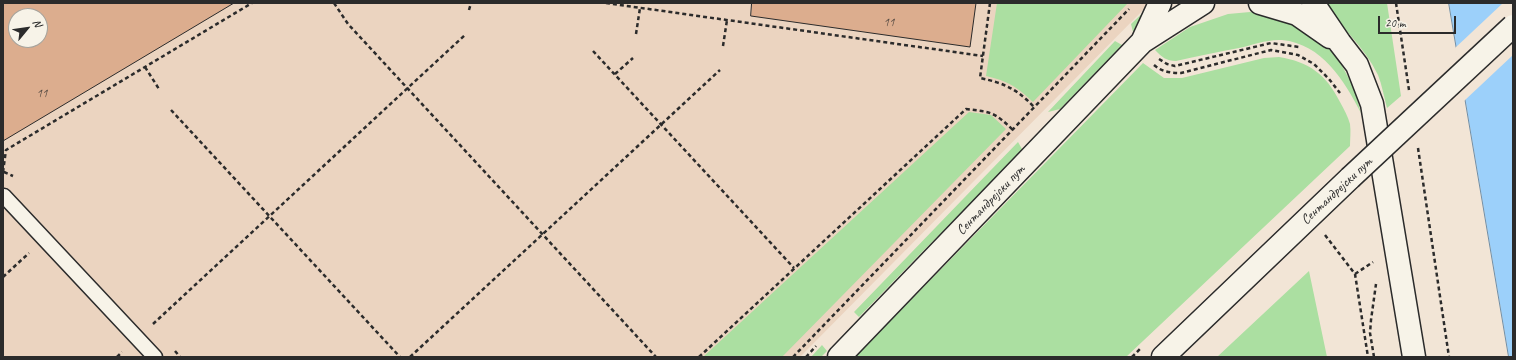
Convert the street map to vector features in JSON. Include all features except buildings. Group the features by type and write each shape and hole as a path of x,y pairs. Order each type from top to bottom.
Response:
{"street":[{"path":"1139,45 1160,3"},
{"path":"1139,45 1202,3"},
{"path":"1260,3 1297,14 1340,43"},
{"path":"1313,3 1357,65 1372,104 1414,357"},
{"name":"Сентандрејски пут","path":"1162,357 1350,178 1513,26"},
{"name":"Сентандрејски пут","path":"839,357 1139,45"}],"lane":[{"path":"4,196 155,357"}],"path":[{"path":"12,176 4,172 6,150 252,3"},
{"path":"334,3 348,24 656,357"},
{"path":"469,10 470,3"},
{"path":"606,3 983,56"},
{"path":"990,3 980,78 998,82 1009,87 1023,96 1034,107"},
{"path":"1396,3 1410,97"},
{"path":"636,34 640,8"},
{"path":"793,357 1130,8"},
{"path":"723,46 727,20"},
{"path":"1112,27 1167,64 1175,66 1271,43 1287,44 1300,47 1305,50"},
{"path":"117,357 466,34"},
{"path":"1139,45 1160,70 1172,73 1181,73 1271,50 1298,55 1314,64 1329,79 1342,96"},
{"path":"593,51 794,268"},
{"path":"615,74 633,58"},
{"path":"145,67 159,89"},
{"path":"410,357 720,70"},
{"path":"699,357 966,109 987,111 997,115 1013,130"},
{"path":"171,110 400,357"},
{"path":"1417,144 1449,357"},
{"path":"1322,230 1355,274 1368,357"},
{"path":"1355,274 1378,258"},
{"path":"1374,357 1370,333 1370,320 1376,282"}],"shaded area":[{"path":"3,3 1150,3 800,357 3,357"}],"green space":[{"path":"997,3 1128,3 1033,102 1012,85 986,76"},
{"path":"1320,3 1387,3 1401,96 1387,108 1378,75 1373,65 1352,37"},
{"path":"1150,6 1145,20 1133,32 1131,24"},
{"path":"1250,12 1273,15 1296,22 1328,47 1341,64 1354,88 1361,113 1347,88 1330,66 1309,48 1296,43 1282,40 1271,40 1176,61 1164,58 1155,50 1190,27 1228,14"},
{"path":"1115,41 1122,45 1060,109 1048,112"},
{"path":"1279,57 1290,59 1308,66 1316,71 1329,84 1335,92 1349,121 1350,146 1126,357 855,357 1143,63 1164,78 1182,78 1264,58"},
{"path":"969,112 991,115 1006,129 782,357 703,357"},
{"path":"1018,142 1022,149 1016,159 859,317 854,312"},
{"path":"1309,271 1327,357 1217,357"},
{"path":"822,345 827,351 821,357 811,357"}],"water":[{"path":"1449,3 1513,3 1513,357 1509,357"}],"pier":[{"path":"1503,3 1513,3 1513,55 1464,101 1455,48"}]}
